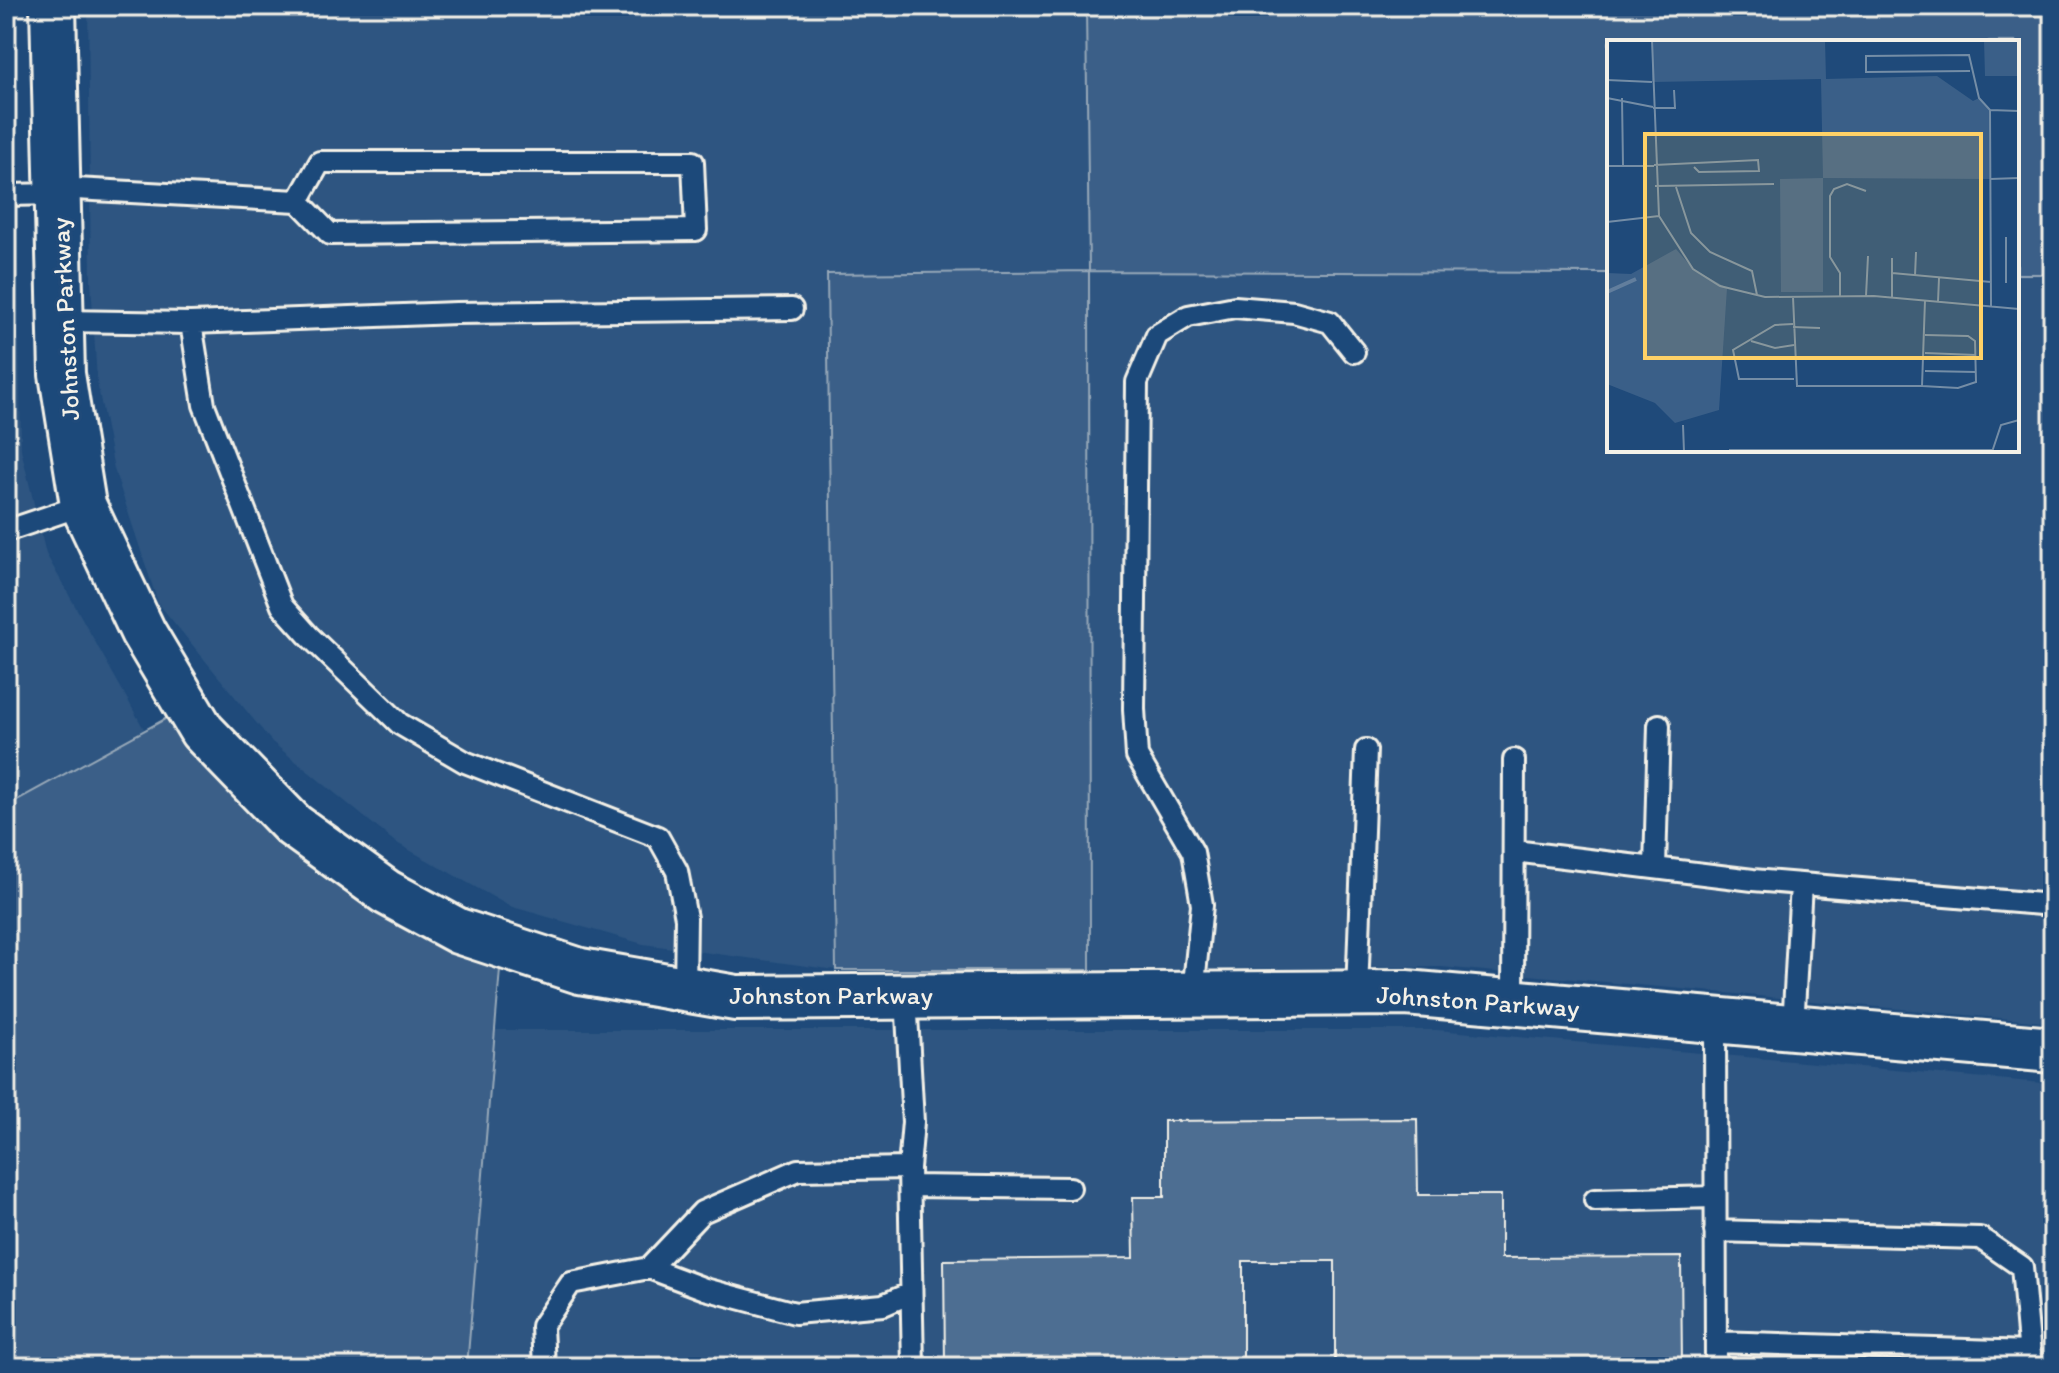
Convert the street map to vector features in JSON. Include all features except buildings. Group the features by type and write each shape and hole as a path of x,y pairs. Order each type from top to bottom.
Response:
{"street":[{"name":"Johnston Parkway","path":"53,6 62,374 83,505 143,632 202,731 293,825 386,892 458,931 580,971 736,998 1406,993 2053,1050"}],"lane":[{"path":"6,195 58,191 298,201 330,234 696,230 693,162 320,162 298,201"},
{"path":"1193,994 1202,905 1193,852 1137,756 1134,709 1137,382 1157,335 1188,316 1235,307 1294,312 1330,322 1354,352"},
{"path":"61,321 191,323 456,313 792,309"},
{"path":"191,323 204,405 282,606 400,724 465,762 658,837 677,871 686,918 685,989"},
{"path":"6,531 83,505"},
{"path":"1655,868 1659,725"},
{"path":"1357,993 1366,750"},
{"path":"1513,1002 1514,760"},
{"path":"1514,851 1801,884 2053,905"},
{"path":"1793,1027 1801,884"},
{"path":"906,997 913,1122 909,1177 913,1367"},
{"path":"1715,1020 1716,1367"},
{"path":"649,1268 702,1212 798,1170 1070,1188"},
{"path":"1595,1200 1715,1197"},
{"path":"1715,1231 1980,1238 2022,1267 2030,1360 1716,1342"},
{"path":"544,1367 542,1326 571,1283 649,1268 705,1289 795,1313 883,1305 911,1293"}],"shaded area":[{"path":"6,6 14,6 21,449 46,554 144,729 6,806"},
{"path":"88,6 1086,6 1607,270 1607,452 2019,452 2019,271 2053,271 2053,1023 1441,967 1090,970 1088,271 827,274 836,970 643,944 509,906 395,842 272,742 158,603 114,469 97,382 91,282"},
{"path":"1086,6 2053,6 2053,274 2019,274 2019,40 1607,40 1607,273 1089,271"},
{"path":"1089,271 1090,970 836,970 827,274"},
{"path":"187,707 293,825 502,945 467,1367 6,1367 6,806"},
{"path":"493,1030 1437,1030 2053,1084 2053,1367 464,1367"}]}
